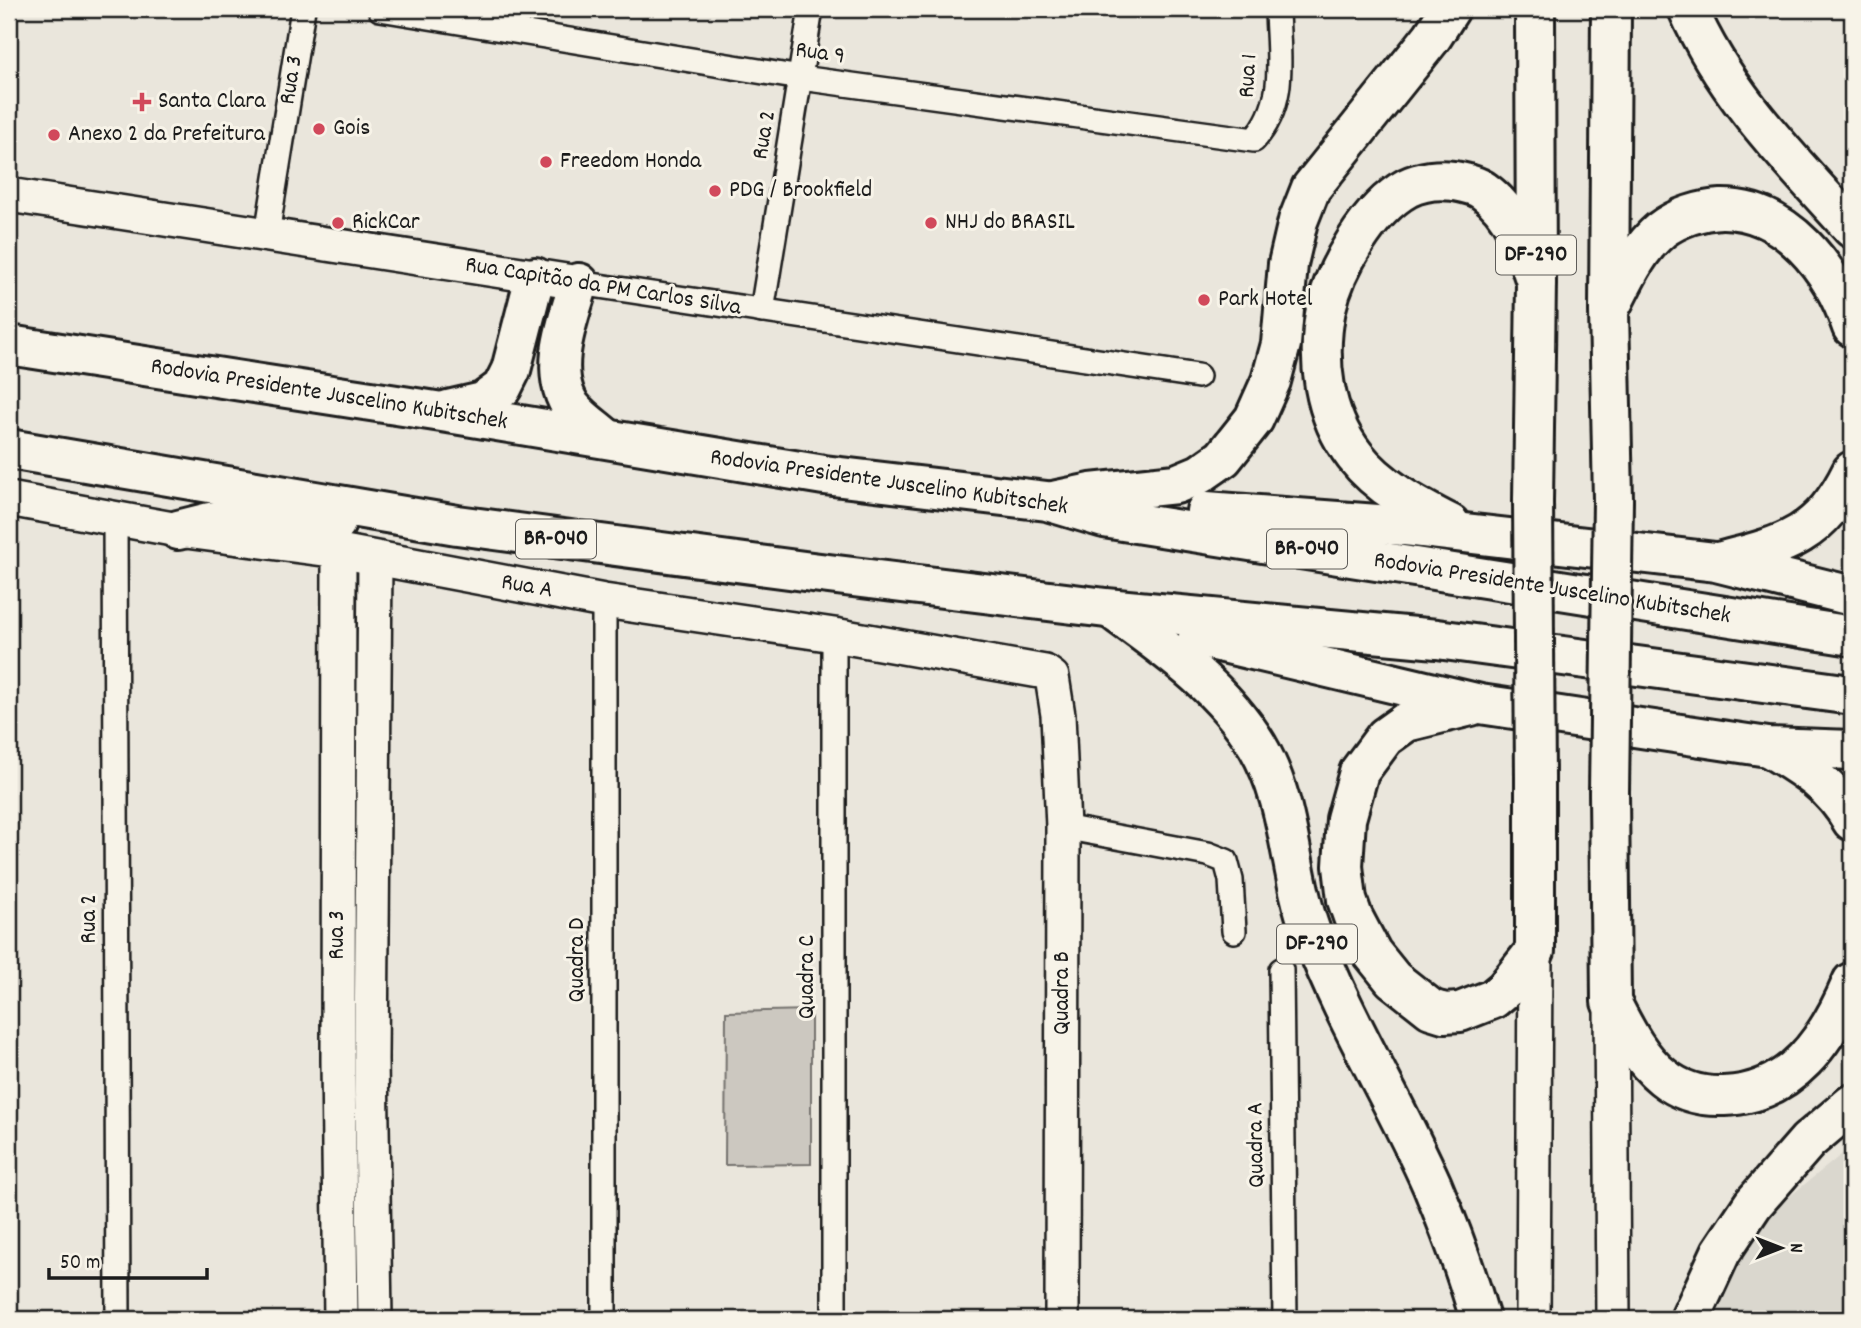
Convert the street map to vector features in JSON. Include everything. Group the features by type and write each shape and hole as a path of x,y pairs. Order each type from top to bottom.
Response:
{"highway":[{"path":"1050,501 1091,493 1176,484 1200,474 1223,458 1247,429 1271,381 1281,344 1288,264 1298,221 1311,188 1432,37 1450,9"},
{"name":"DF-290","path":"1480,704 1406,722 1385,737 1359,772 1346,819 1343,844 1347,900 1361,936 1393,979 1431,1009 1444,1013 1473,1009 1493,999 1505,989 1535,951 1535,9"},
{"name":"DF-290","path":"1611,9 1611,1002"},
{"path":"1688,9 1729,86 1766,132 1852,228"},
{"path":"1468,533 1395,492 1356,456 1344,438 1326,395 1322,364 1326,310 1333,284 1357,240 1392,200 1407,188 1424,182 1443,180 1483,190 1496,202 1521,239 1536,282"},
{"name":"DF-290","path":"1609,310 1637,258 1662,230 1689,215 1730,209 1760,215 1790,232 1827,274 1852,327"},
{"path":"442,412 483,402 502,388 511,370 535,277"},
{"path":"579,284 561,354 562,382 570,405 606,438"},
{"name":"Rodovia Presidente Juscelino Kubitschek","path":"9,345 606,438 824,475 1050,501 1104,518 1852,636"},
{"name":"BR-040","path":"9,449 457,525 1109,608 1437,639 1852,695"},
{"path":"1716,562 1779,546 1799,535 1832,504 1852,471"},
{"path":"1050,501 1404,526 1716,562 1852,596"},
{"path":"178,530 210,522 234,520 295,524 457,525"},
{"path":"1109,608 1184,633 1480,704 1768,747 1852,750"},
{"name":"DF-290","path":"1109,608 1184,663 1241,721 1258,747 1284,809 1298,891 1311,932 1361,1045 1432,1186 1480,1319"},
{"path":"1768,747 1826,784 1843,804 1852,821"},
{"path":"1611,1002 1644,1059 1664,1077 1688,1092 1743,1096 1765,1088 1800,1067 1833,1022 1852,982"},
{"path":"1690,1319 1721,1252 1754,1204 1808,1141 1852,1104"}],"street":[{"name":"Rua 3","path":"267,234 303,9"},
{"name":"Rua 9","path":"380,9 801,78 1254,140"},
{"name":"Rua 2","path":"762,311 811,9"},
{"name":"Rua 1","path":"1254,140 1273,112 1277,96 1277,9"},
{"name":"Rua Capitão da PM Carlos Silva","path":"9,195 579,284 1198,376"},
{"name":"Rua A","path":"9,499 178,530 339,551 604,601 834,635 1045,672"},
{"name":"Rua 2","path":"115,519 118,1319"},
{"name":"Rua 3","path":"339,551 338,1061 341,1319"},
{"name":"Rua 3","path":"375,559 371,1060 375,1319"},
{"name":"Quadra D","path":"604,601 604,1319"},
{"name":"Quadra C","path":"834,635 834,1319"},
{"name":"Quadra B","path":"1045,672 1052,677 1055,687 1063,827 1062,1319"},
{"path":"1063,827 1208,854 1226,861 1231,880 1234,930"},
{"name":"DF-290","path":"1533,1319 1535,951"},
{"name":"Quadra A","path":"1281,970 1285,1319"},
{"name":"DF-290","path":"1611,1002 1613,1319"},
{"path":"338,1061 371,1060"}],"shaded area":[{"path":"811,1010 811,1164 725,1165 726,1012"},
{"path":"1852,1146 1852,1319 1715,1319 1721,1252"}],"place":[{"name":"Santa Clara","path":"142,102"},
{"name":"Gois","path":"319,129"},
{"name":"Anexo 2 da Prefeitura","path":"54,135"},
{"name":"Freedom Honda","path":"546,162"},
{"name":"PDG / Brookfield","path":"715,191"},
{"name":"RickCar","path":"338,223"},
{"name":"NHJ do BRASIL","path":"931,223"},
{"name":"Park Hotel","path":"1204,300"}]}
